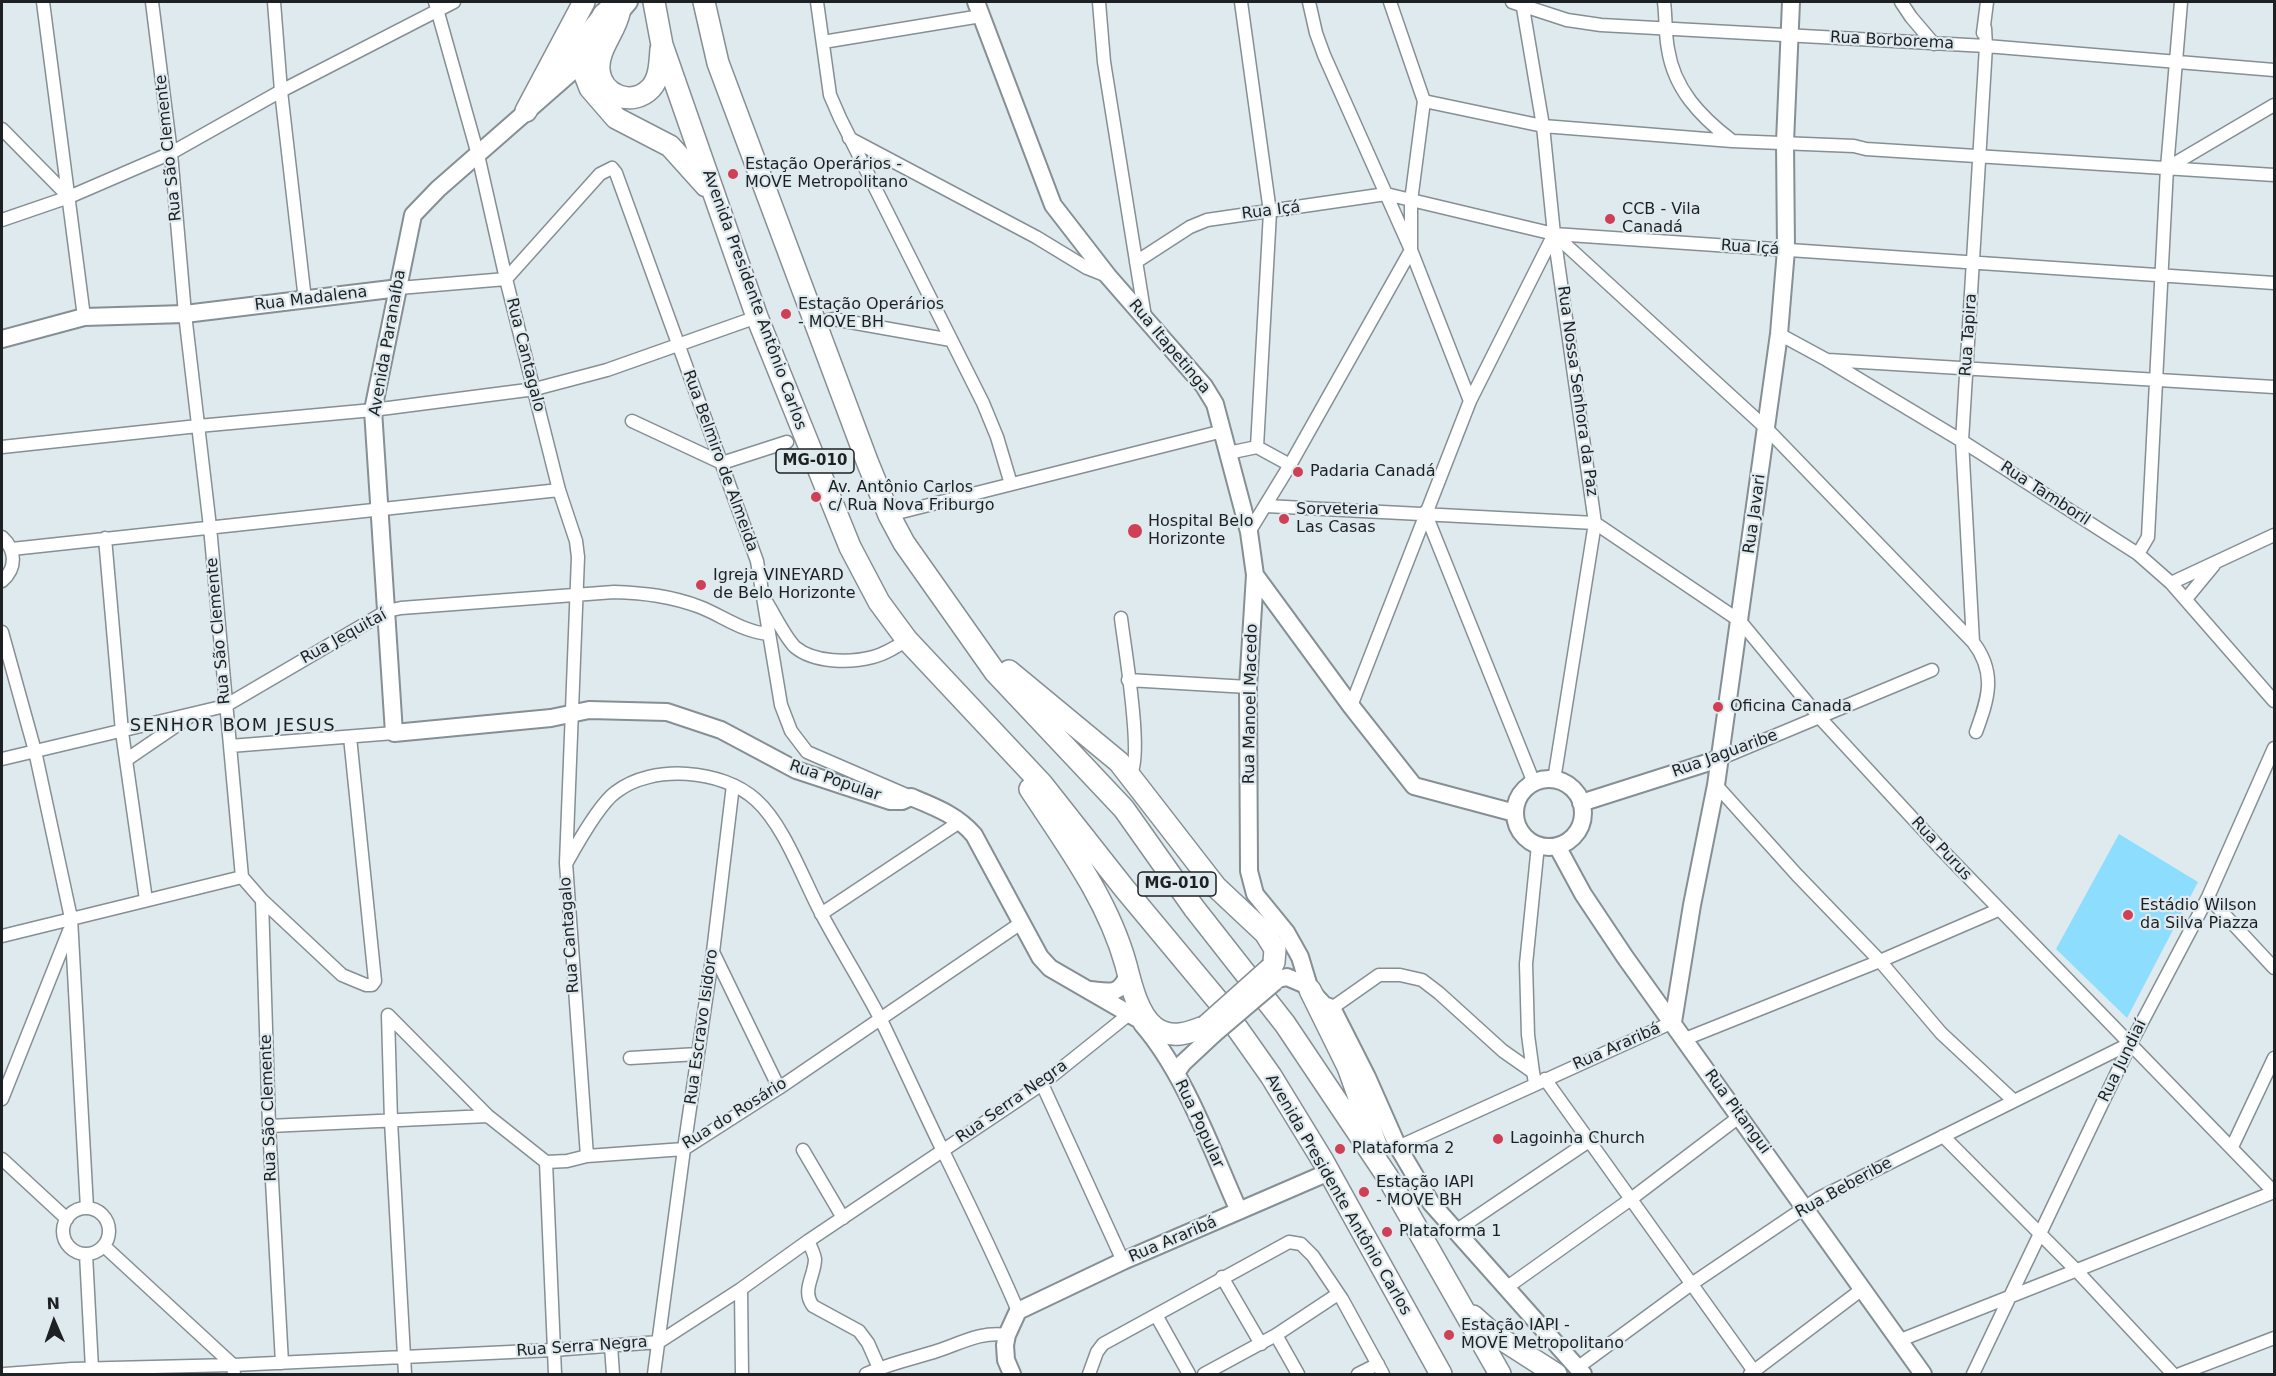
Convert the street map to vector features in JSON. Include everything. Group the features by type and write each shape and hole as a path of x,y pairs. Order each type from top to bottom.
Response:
{"highway":[{"path":"526,111 584,2"},
{"name":"Avenida Presidente Antônio Carlos","path":"654,2 662,45 729,240 850,547 879,602 907,640 1042,784 1218,1001 1271,1076 1329,1172 1441,1374"},
{"name":"MG-010","path":"704,2 718,63 814,323 889,515 904,543 995,672 1124,810 1194,908 1285,1024 1387,1176 1500,1374"},
{"path":"616,7 614,28 602,53 598,68 602,81 610,93 628,97 638,96 650,89 659,73 662,45"},
{"path":"616,7 585,47 583,62 587,83 596,98 616,118 670,146 690,166 701,182 714,191"},
{"path":"971,635 1008,671 1119,762 1216,887 1265,933 1275,949 1274,976 1210,1030 1173,1035 1144,1025 1141,1009 1113,928 1100,899 996,735"},
{"path":"1309,988 1348,1067 1387,1176"},
{"path":"1459,1303 1492,1333 1556,1374"}],"street":[{"path":"43,2 84,317"},
{"name":"Rua São Clemente","path":"152,2 171,153 185,314 210,528 242,877"},
{"path":"274,2 281,91 305,300"},
{"path":"2,220 69,197 171,153 436,6 454,2"},
{"path":"817,2 831,95 849,138 986,411 1011,484"},
{"path":"1098,2 1104,62 1145,317"},
{"path":"1241,2 1270,212 1257,447"},
{"path":"1309,2 1324,55 1411,250 1470,401"},
{"path":"1249,532 1290,465 1411,250 1411,201 1424,101 1390,2"},
{"path":"1664,2 1667,47 1680,86 1696,110 1732,141"},
{"name":"Rua Javari","path":"1673,1022 1692,905 1716,785 1779,334 1786,250 1785,142 1791,2"},
{"path":"1901,2 1934,44"},
{"name":"Rua Tapira","path":"1854,146 1867,144 1961,151 1968,148 1973,141 1987,2"},
{"path":"2138,554 2148,537 2167,168 2181,2"},
{"name":"Rua Borborema","path":"1519,3 1567,20 1983,46 2274,70"},
{"name":"Rua Nossa Senhora da Paz","path":"1519,3 1543,126 1554,234 1595,523 1554,780"},
{"path":"823,42 978,5"},
{"name":"Rua Itapetinga","path":"978,5 1053,205 1108,276 1204,386 1215,404 1249,532 1255,574 1351,706 1414,786 1515,813"},
{"name":"Rua Cantagalo","path":"436,6 478,155 506,279 559,490 576,541 578,557 570,713 566,863 587,1156"},
{"name":"Avenida Paranaíba","path":"526,111 561,64 616,7"},
{"name":"Rua Tapira","path":"1973,642 1962,441 1974,261 1983,46"},
{"name":"Avenida Paranaíba","path":"394,733 373,410 413,215 438,189 583,62"},
{"path":"551,90 570,82 587,83"},
{"path":"1424,101 1543,126 1732,141 1854,146 1866,149 2274,176"},
{"path":"2167,168 2274,105"},
{"path":"2,129 69,197"},
{"path":"849,138 1036,237 1087,268 1108,276"},
{"name":"Rua Belmiro de Almeida","path":"506,279 600,174 612,168 616,173 757,561 781,705 791,731 807,752 911,797"},
{"name":"Rua Içá","path":"1136,262 1190,227 1207,220 1386,194 1554,234 2274,282"},
{"path":"1351,706 1470,401 1554,234 1767,429 1973,642 1984,660 1989,683 1989,695 1976,732"},
{"name":"Rua Madalena","path":"2,339 84,317 185,314 399,288 506,279"},
{"path":"2,447 373,410 534,389 607,370 758,317"},
{"path":"814,323 833,319 951,340"},
{"name":"Rua Tamboril","path":"1779,334 1962,441 2138,554 2186,599 2274,701"},
{"path":"1827,360 2274,387"},
{"path":"632,421 722,463 787,442"},
{"path":"889,515 1222,430"},
{"path":"1228,453 1257,447 1290,465"},
{"path":"12,549 559,490"},
{"path":"1266,506 1425,512 1595,523"},
{"path":"1425,512 1534,783"},
{"name":"Rua Purus","path":"1595,523 1740,621 1820,717 1998,910 2131,1043 2274,1192"},
{"path":"2171,583 2274,535"},
{"path":"2,537 12,549 13,565 10,573 2,581"},
{"path":"105,538 122,732 146,900"},
{"path":"2186,599 2215,563"},
{"name":"Rua Manoel Macedo","path":"1255,574 1248,687 1249,871 1255,894 1287,932 1300,957 1309,988"},
{"name":"Rua Jequitaí","path":"2,759 225,706 387,611 401,608 614,592 649,594 674,598 702,608 746,629 769,634"},
{"path":"764,600 794,646 808,655 824,659 859,660 875,657 907,640"},
{"path":"1121,618 1135,742 1135,764 1130,775"},
{"path":"2,632 4,649 35,751 71,922 87,1208"},
{"name":"Rua Jaguaribe","path":"1581,803 1719,759 1932,670"},
{"path":"1128,680 1248,687"},
{"name":"Rua Popular","path":"570,713 589,710 667,712 721,730 796,770 890,801 902,801 911,797 944,810 961,821 974,835 1040,957 1050,968 1144,1025 1176,1073 1239,1211"},
{"path":"126,760 196,712"},
{"path":"230,746 551,718 570,713"},
{"path":"2,936 71,922 146,900 242,877 262,900 342,975 366,985 372,985 375,981 350,737"},
{"name":"Rua Jundiaí","path":"1973,1374 2131,1043 2208,897 2274,748"},
{"path":"566,863 585,831 614,793 632,781 670,773 711,778 733,785 755,798 772,817 821,914 880,1018 998,1264 1018,1311 1007,1335 1006,1360 1012,1374"},
{"path":"1554,780 1566,784 1575,792 1581,803 1583,817 1578,830 1569,840 1557,846 1538,845 1528,840 1516,823 1517,801 1524,790 1534,783 1554,780"},
{"name":"Rua Escravo Isidoro","path":"654,1374 684,1149 714,952 733,785"},
{"path":"1716,785 1797,875 1880,961 1941,1033 2014,1101"},
{"path":"821,914 961,821"},
{"name":"Rua Manoel Macedo","path":"1249,833 1245,875 1251,898 1262,920 1280,941 1284,960 1274,976"},
{"path":"1538,845 1526,964 1528,1035 1538,1078"},
{"name":"Rua Pitangui","path":"1557,846 1582,894 1805,1207 1861,1290 1923,1374"},
{"path":"2208,897 2274,968"},
{"name":"Rua São Clemente","path":"262,900 269,1126 282,1363"},
{"path":"1685,1039 1880,961 1998,910"},
{"path":"2,1099 71,922"},
{"name":"Rua do Rosário","path":"546,1162 567,1161 587,1156 684,1149 779,1088 1021,923"},
{"path":"714,952 779,1088"},
{"path":"1086,990 1115,991 1123,986 1128,975"},
{"path":"1332,1008 1379,975 1400,975 1422,980 1503,1051 1538,1078 1589,1141 1753,1373 1861,1290"},
{"path":"1274,976 1287,977 1309,988 1324,1005 1332,1008 1398,1147 1431,1203 1454,1232 1580,1371"},
{"path":"405,1374 391,1121 388,1015 488,1116 546,1162 555,1374"},
{"name":"Rua Araribá","path":"1398,1147 1538,1078 1673,1022"},
{"name":"Rua Serra Negra","path":"5,1374 72,1372 92,1369 234,1370 282,1363 553,1350 659,1342 741,1289 808,1241 1042,1084 1144,1025"},
{"path":"1176,1073 1210,1030"},
{"name":"Rua Beberibe","path":"1580,1371 1690,1285 1805,1207 1834,1190 2131,1043"},
{"path":"630,1058 698,1054"},
{"path":"2232,1147 2274,1059"},
{"path":"1042,1084 1123,1261"},
{"path":"269,1126 488,1116"},
{"path":"1506,1288 1631,1199 1739,1117"},
{"path":"1943,1136 2076,1270 2173,1374"},
{"path":"1454,1232 1589,1141"},
{"path":"803,1150 843,1218"},
{"path":"2,1159 67,1219"},
{"name":"Rua Araribá","path":"1018,1311 1123,1261 1329,1172"},
{"path":"1898,1341 2274,1192"},
{"path":"87,1208 101,1213 109,1225 108,1240 104,1246 86,1254 73,1250 65,1239 64,1225 75,1211 87,1208"},
{"path":"808,1241 815,1258 807,1291 808,1300 813,1306 859,1331 868,1343 879,1368"},
{"path":"1089,1374 1097,1352 1103,1344 1283,1244 1295,1242 1306,1248 1313,1256 1338,1294 1380,1369 1358,1374"},
{"path":"104,1246 234,1370"},
{"path":"86,1254 92,1369"},
{"path":"1222,1277 1261,1344"},
{"path":"741,1289 742,1374"},
{"path":"1204,1374 1261,1344 1338,1294"},
{"path":"1156,1315 1189,1374"},
{"path":"866,1374 984,1334 1007,1335"},
{"path":"1276,1335 1298,1374"},
{"path":"2180,1374 2274,1338"},
{"path":"611,1346 613,1374"}],"shaded area":[{"name":"Estádio Wilson da Silva Piazza","path":"2119,834 2198,882 2127,1018 2056,949"}],"place":[{"name":"Estação Operários - MOVE Metropolitano","path":"733,174"},
{"name":"CCB - Vila Canadá","path":"1610,219"},
{"name":"Estação Operários - MOVE BH","path":"786,314"},
{"name":"Padaria Canadá","path":"1298,472"},
{"name":"Av. Antônio Carlos c/ Rua Nova Friburgo","path":"816,497"},
{"name":"Sorveteria Las Casas","path":"1284,519"},
{"name":"Hospital Belo Horizonte","path":"1135,531"},
{"name":"Igreja VINEYARD de Belo Horizonte","path":"701,585"},
{"name":"Oficina Canada","path":"1718,707"},
{"name":"Estádio Wilson da Silva Piazza","path":"2128,915"},
{"name":"Lagoinha Church","path":"1498,1139"},
{"name":"Plataforma 2","path":"1340,1149"},
{"name":"Estação IAPI - MOVE BH","path":"1364,1192"},
{"name":"Plataforma 1","path":"1387,1232"},
{"name":"Estação IAPI - MOVE Metropolitano","path":"1449,1335"}],"district":[{"name":"SENHOR BOM JESUS","path":"233,726"}]}
